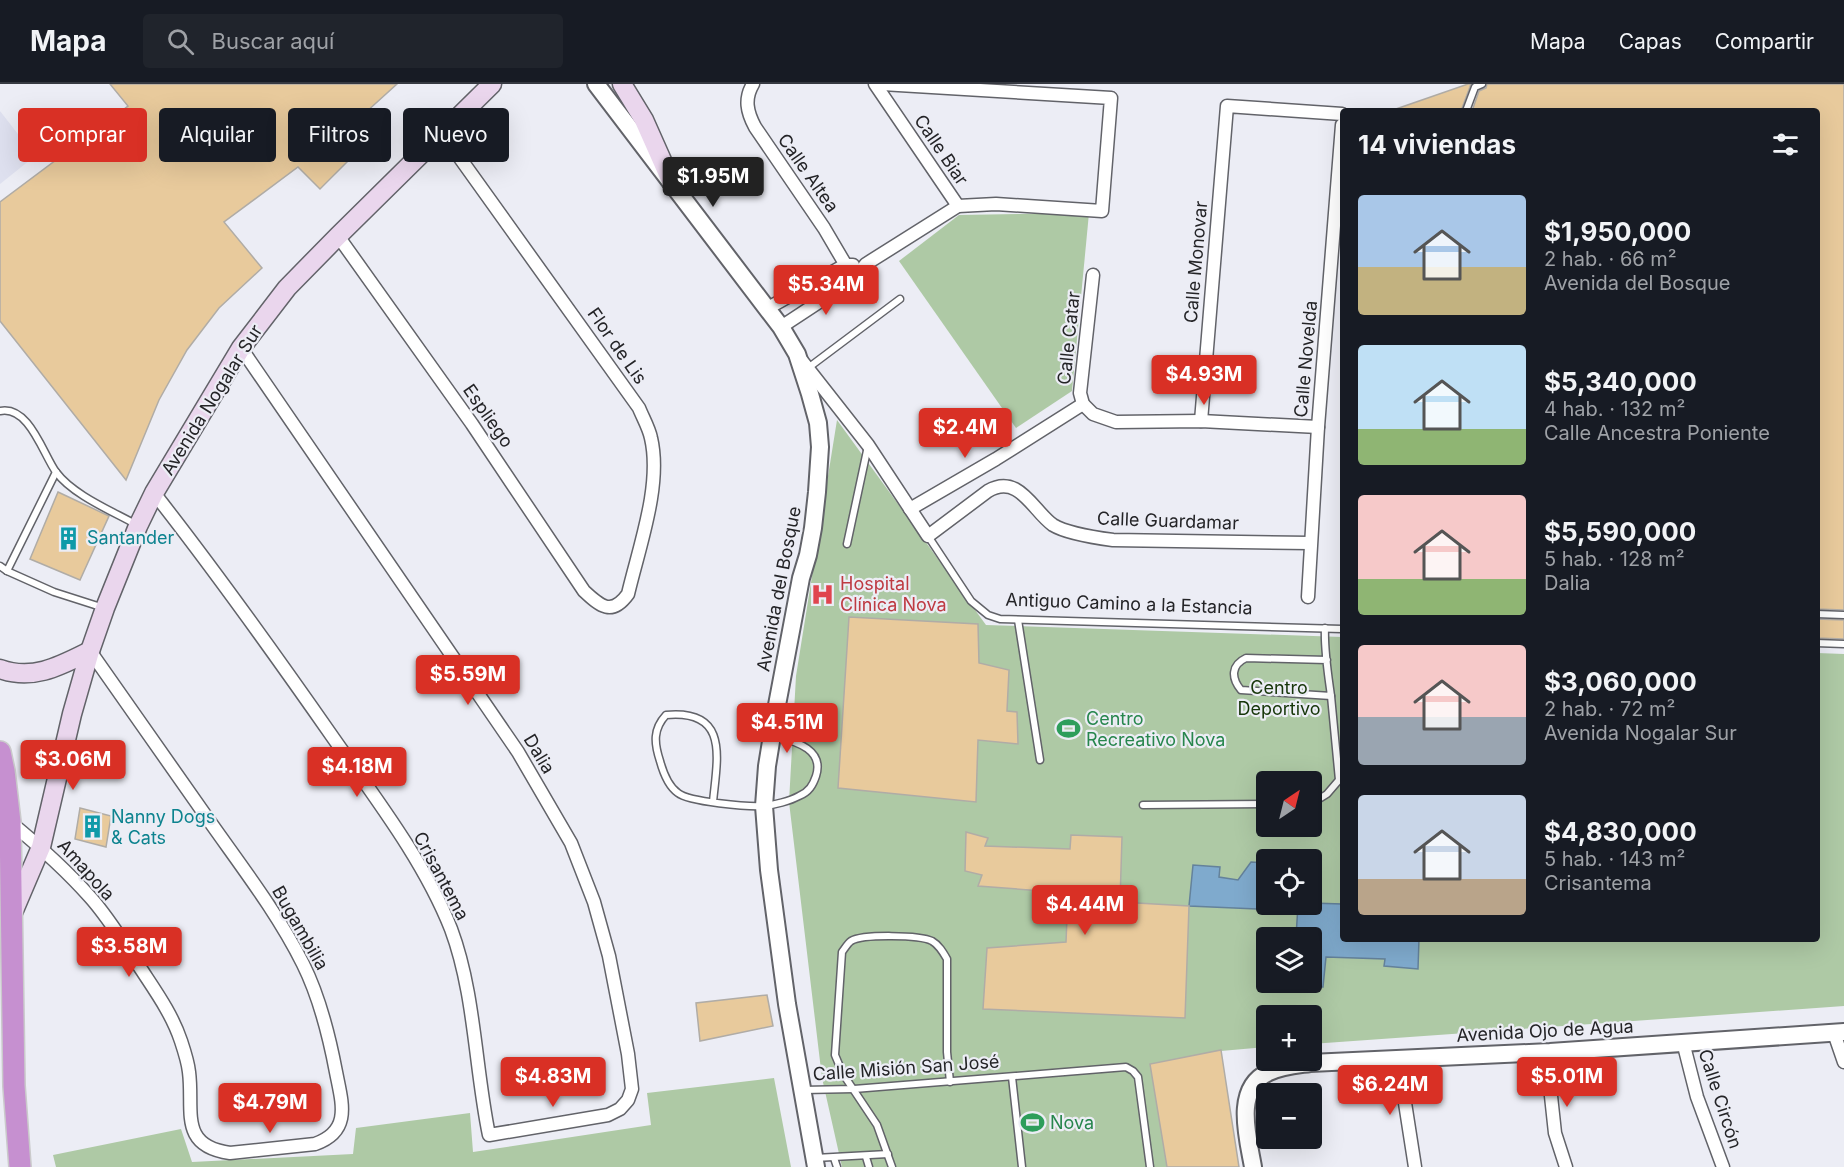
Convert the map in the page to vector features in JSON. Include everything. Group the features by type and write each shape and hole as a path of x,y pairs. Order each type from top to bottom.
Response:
{"highway":[{"name":"Avenida Nogalar Sur","path":"0,752 10,822 14,1086 20,1167"}],"main road":[{"name":"Avenida Nogalar Sur","path":"468,108 492,84"},
{"path":"622,84 644,120 672,183"},
{"name":"Avenida Nogalar Sur","path":"12,915 41,847 72,714 90,651 138,526 154,493 241,348 286,288 413,162"},
{"path":"0,669 12,674 31,674 53,669 90,651"}],"street":[{"name":"Avenida del Bosque","path":"596,84 781,327 797,354 818,423 820,447 818,492 808,555 792,622 772,735 764,806 774,908 801,1090 815,1163"},
{"name":"Calle Altea","path":"753,84 746,102 755,127 825,228 854,279"},
{"name":"Calle Biar","path":"874,84 958,206"},
{"path":"781,327 854,279 866,264 958,206 996,204 1102,211 1111,98 882,84"},
{"name":"Calle Monovar","path":"1201,421 1227,106 1340,114"},
{"name":"Calle Novelda","path":"1308,597 1318,427 1340,149"},
{"name":"Flor de Lis","path":"463,162 639,408 651,436 655,460 654,484 628,594 614,608"},
{"name":"Espliego","path":"338,236 472,424 584,591 595,602 614,608"},
{"path":"768,308 845,265 866,264"},
{"name":"Calle Catar","path":"1083,404 1081,382 1093,274"},
{"name":"Dalia","path":"241,348 518,752 571,843 594,902 609,956 628,1054 632,1089 628,1100 620,1109 608,1115 489,1135"},
{"name":"Antiguo Camino a la Estancia","path":"797,354 868,445 928,536"},
{"path":"910,509 996,459 1083,404 1093,414 1116,422 1201,421 1318,427"},
{"name":"Calle Guardamar","path":"928,536 988,491 1005,486 1019,491 1054,526 1090,537 1113,540 1310,543"},
{"name":"Crisantema","path":"154,493 210,564 338,745 387,816 437,899 451,930 462,968 489,1135"},
{"name":"Bugambilia","path":"90,651 285,931 303,964 327,1026 342,1101 342,1118 337,1131 326,1140 315,1144 230,1154 217,1152 204,1145"},
{"name":"Amapola","path":"10,822 41,847 92,898 165,1006 180,1040 189,1070 192,1128 196,1138 204,1145"},
{"path":"1839,1033 1844,1062"},
{"name":"Avenida Ojo de Agua","path":"1253,1167 1245,1122 1247,1099 1254,1084 1266,1073 1282,1067 1310,1063 1550,1052 1839,1033"},
{"name":"Calle Circón","path":"1683,1042 1697,1097 1723,1167"},
{"path":"1550,1052 1555,1132 1566,1167"},
{"path":"1398,1058 1415,1167"}],"lane":[{"path":"1467,108 1475,87 1482,84"},
{"path":"808,368 900,299"},
{"path":"0,411 5,410 15,414 26,422 33,430 56,472 66,482 138,526"},
{"path":"847,544 868,445"},
{"path":"7,571 56,472"},
{"name":"Antiguo Camino a la Estancia","path":"928,536 971,601 988,615 1000,619 1340,628"},
{"path":"0,566 54,592 105,608"},
{"path":"1820,614 1844,615"},
{"path":"1018,620 1040,760"},
{"path":"1322,797 1339,780 1325,628"},
{"path":"1820,643 1844,644"},
{"path":"1327,660 1246,658 1237,663 1234,670 1237,687 1241,690 1331,696"},
{"path":"713,802 718,749 716,737 711,728 701,719 690,715 666,715 658,723 655,737 656,749 669,784 677,793 691,800 713,802 764,806 801,796 813,786 818,769 815,756 800,743 772,735"},
{"path":"1143,805 1256,804"},
{"path":"892,1167 878,1125 843,1074 835,1055 843,952 850,941 863,938 921,937 932,941 942,949 946,959 947,1052 950,1082"},
{"name":"Calle Misión San José","path":"801,1090 854,1089 1126,1067 1134,1071 1138,1077 1150,1167"},
{"path":"1012,1077 1022,1167"},
{"path":"815,1163 834,1158 888,1154"},
{"path":"866,1157 869,1167"},
{"path":"834,1158 837,1167"}],"shaded area":[{"path":"0,111 18,134 18,162 28,162 0,184"}],"green space":[{"path":"1089,213 1072,391 1016,428 899,261 959,215"},
{"name":"Centro Recreativo Nova","path":"837,420 986,625 1340,637 1340,942 1820,942 1820,653 1844,654 1844,1006 1322,1043 1322,1005 1256,1005 1256,1048 1221,1051 1239,1167 842,1167 822,1078 789,802 796,676"},
{"path":"774,1078 791,1167 56,1167 53,1155 181,1129 192,1162 353,1154 356,1128 470,1113 473,1152 651,1125 647,1093"}],"water":[{"path":"1251,862 1256,862 1256,909 1189,906 1193,865 1220,867 1219,877 1238,880"},
{"path":"1322,903 1340,904 1340,942 1419,942 1418,969 1384,966 1385,959 1326,957 1322,987 1322,927 1297,927 1297,915 1322,915"}],"building":[{"path":"110,84 397,84 371,108 288,108 288,162 347,162 320,189 298,167 224,222 262,268 219,308 187,350 159,400 126,480 0,321 0,202 53,162 147,162 147,108 125,108 128,106"},
{"path":"1468,84 1471,84 1462,108 1399,108"},
{"path":"1487,84 1844,84 1844,610 1820,609 1820,108 1473,108 1479,91 1486,88"},
{"name":"Santander","path":"58,492 109,516 80,580 30,559"},
{"path":"849,617 978,624 979,663 1009,670 1007,711 1017,712 1018,744 978,740 976,802 838,788"},
{"path":"1820,619 1844,620 1844,639 1820,638"},
{"name":"Nanny Dogs & Cats","path":"80,808 111,816 106,847 75,839"},
{"path":"966,832 988,838 985,846 1070,849 1071,835 1122,837 1120,902 1189,906 1185,1018 983,1009 987,948 1066,942 1068,893 978,886 982,875 965,871"},
{"path":"767,995 773,1026 700,1041 696,1003"},
{"path":"1221,1050 1239,1167 1167,1167 1150,1064"}],"place":[{"name":"Santander","path":"69,538"},
{"name":"Hospital Clínica Nova","path":"822,594"},
{"name":"Centro Recreativo Nova","path":"1068,729"},
{"name":"Nanny Dogs & Cats","path":"93,827"},
{"name":"Nova","path":"1032,1123"}],"park label":[{"name":"Centro Deportivo","path":"1279,698"}]}
